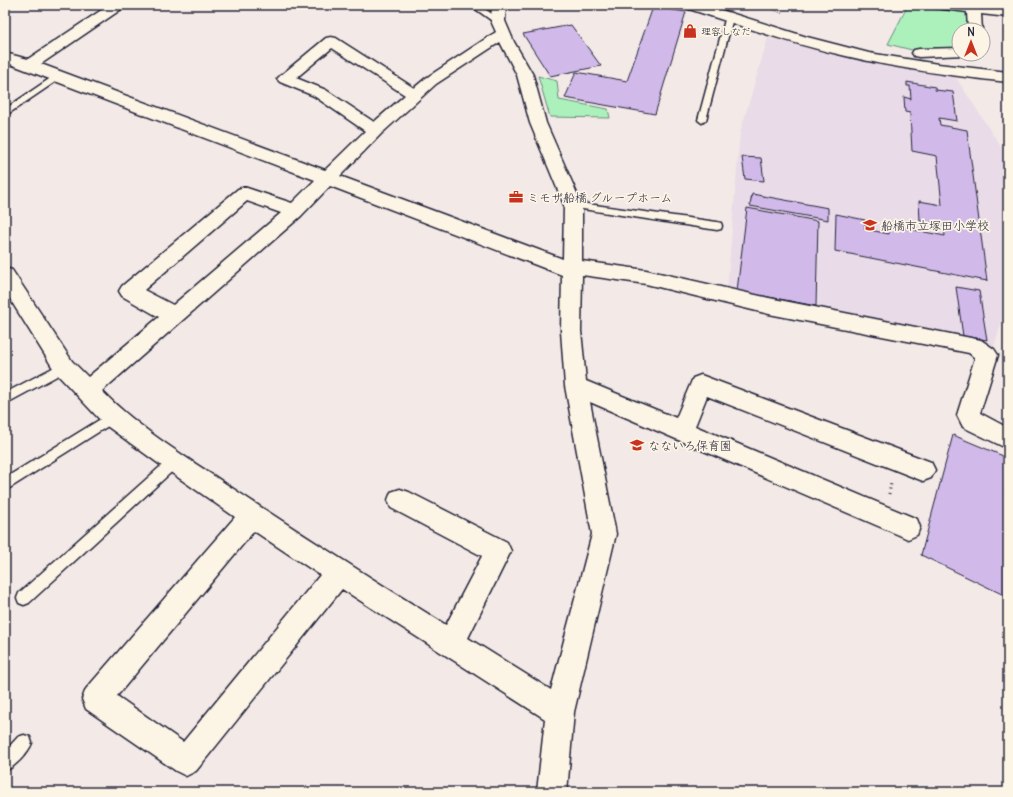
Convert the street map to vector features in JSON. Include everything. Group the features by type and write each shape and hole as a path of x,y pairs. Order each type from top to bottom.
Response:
{"street":[{"path":"30,65 118,5"},
{"path":"691,5 788,36 868,57 954,71 1008,77"},
{"path":"940,5 975,7 1008,13"},
{"path":"975,7 975,22"},
{"path":"87,391 295,211 375,130 500,20 525,75 538,123 573,205 571,331 576,386 604,534 560,712 552,792"},
{"path":"375,130 320,93 285,79 331,41 415,95"},
{"path":"919,53 951,52"},
{"path":"5,57 30,65 573,269 646,276 769,306 974,346 987,355 968,415 971,420 1008,439"},
{"path":"174,316 129,291 244,193 295,211"},
{"path":"5,275 64,367 112,417 174,462 339,573 560,712"},
{"path":"682,430 701,384 924,470"},
{"path":"576,386 682,430 908,528"},
{"path":"400,500 498,551 451,644"},
{"path":"252,515 96,699 186,761 339,573"}],"lane":[{"path":"474,5 500,20"},
{"path":"702,120 729,18"},
{"path":"5,113 58,76"},
{"path":"573,205 717,226"},
{"path":"5,399 64,367"},
{"path":"5,485 112,417"},
{"path":"24,598 174,462"},
{"path":"5,764 24,743"}],"path":[{"path":"885,517 896,459"}],"shaded area":[{"name":"船橋市立塚田小学校","path":"768,38 889,66 955,76 1008,158 1008,302 994,346 727,291 740,133"}],"green space":[{"path":"908,5 968,11 968,22 951,22 951,50 912,50 888,44"},
{"path":"538,76 557,81 559,100 608,109 610,118 550,117"}],"building":[{"path":"653,7 686,12 655,114 565,98 576,72 627,81"},
{"path":"571,25 601,66 550,76 523,34"},
{"path":"907,82 935,87 935,90 953,92 957,121 939,118 940,125 967,130 987,281 835,251 836,214 865,220 865,229 889,234 889,225 945,236 944,225 920,221 919,201 942,205 937,156 912,151 910,113 905,112 904,97 911,99 910,86 907,86"},
{"path":"742,157 761,158 764,181 745,179"},
{"path":"752,194 828,208 828,220 750,206"},
{"path":"747,208 818,221 816,306 737,291"},
{"path":"956,287 979,291 987,340 963,336"},
{"path":"953,435 1008,458 1008,597 921,555"}],"place":[{"name":"理容しなだ","path":"690,31"},
{"name":"ミモザ船橋 グループホーム","path":"516,197"},
{"name":"船橋市立塚田小学校","path":"870,225"},
{"name":"なないろ保育園","path":"637,445"}]}
